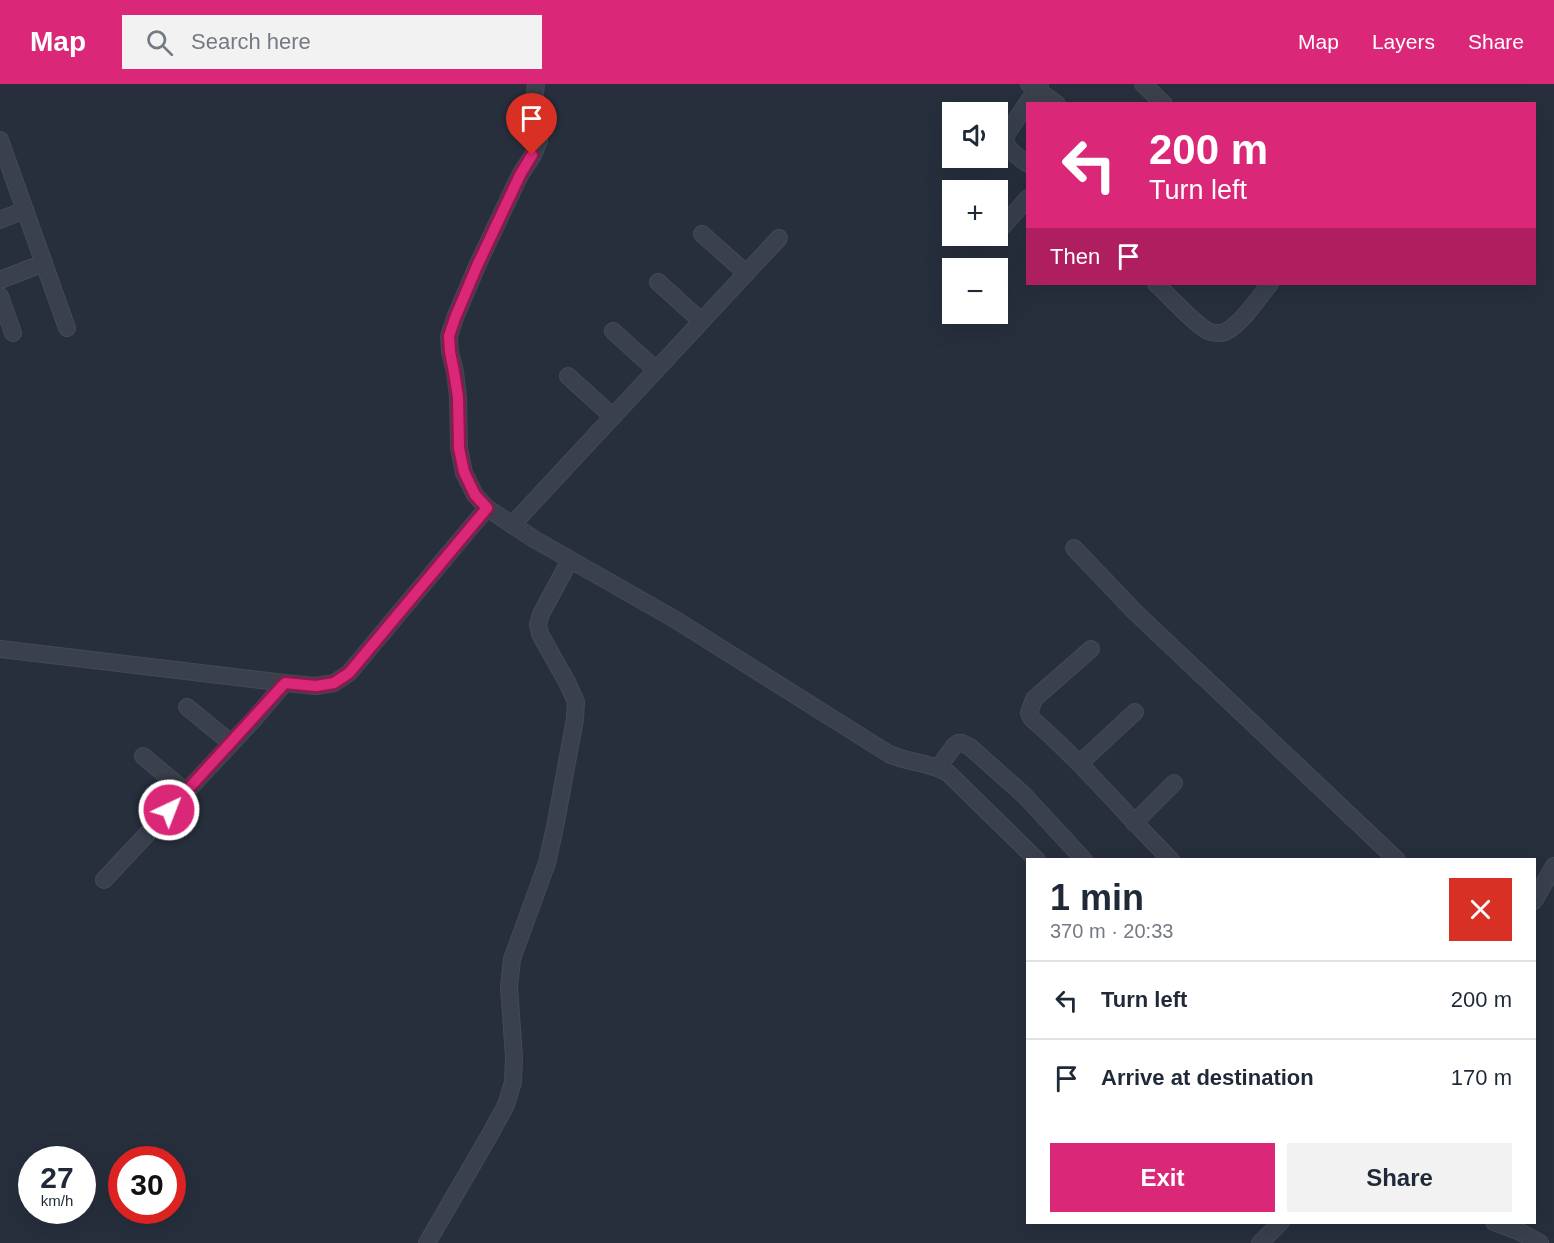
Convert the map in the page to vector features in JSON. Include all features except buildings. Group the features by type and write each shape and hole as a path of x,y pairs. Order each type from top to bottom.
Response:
{"street":[{"path":"536,84 534,102 539,141 520,175 477,266 449,336 458,397 459,448 464,472 475,495 487,508 534,540 676,620 889,754 948,773 1035,858"},
{"path":"1143,84 1162,102"},
{"path":"1026,162 1004,142 1006,135 1035,86 1055,102"},
{"path":"0,140 3,159 25,210 67,328"},
{"path":"1008,220 1026,200"},
{"path":"0,220 25,210"},
{"path":"702,234 746,273"},
{"path":"512,525 779,238"},
{"path":"0,280 44,263"},
{"path":"658,282 701,321"},
{"path":"1157,285 1200,326 1209,332 1219,333 1228,331 1240,320 1262,286"},
{"path":"0,296 13,333"},
{"path":"613,331 656,370"},
{"path":"568,376 613,417"},
{"path":"0,650 285,683 316,686 334,683 349,673 487,508"},
{"path":"1074,548 1135,612 1395,858"},
{"path":"427,1243 506,1105 513,1082 514,1057 509,987 512,959 547,863 564,782 576,702 540,634 538,624 570,560"},
{"path":"1091,649 1034,699 1029,713 1032,719 1080,763 1169,858"},
{"path":"104,880 285,683"},
{"path":"187,707 231,743"},
{"path":"1080,763 1135,712"},
{"path":"938,768 958,743 970,747 1024,795 1082,858"},
{"path":"143,756 186,792"},
{"path":"1134,823 1174,783"},
{"path":"1536,898 1554,866"},
{"path":"1260,1243 1279,1224"},
{"path":"1517,1227 1540,1243"}],"route":[{"path":"169,810 285,683 316,686 334,683 349,673 487,508 475,495 464,472 459,448 458,397 449,336 477,266 520,175 532,155"}]}
